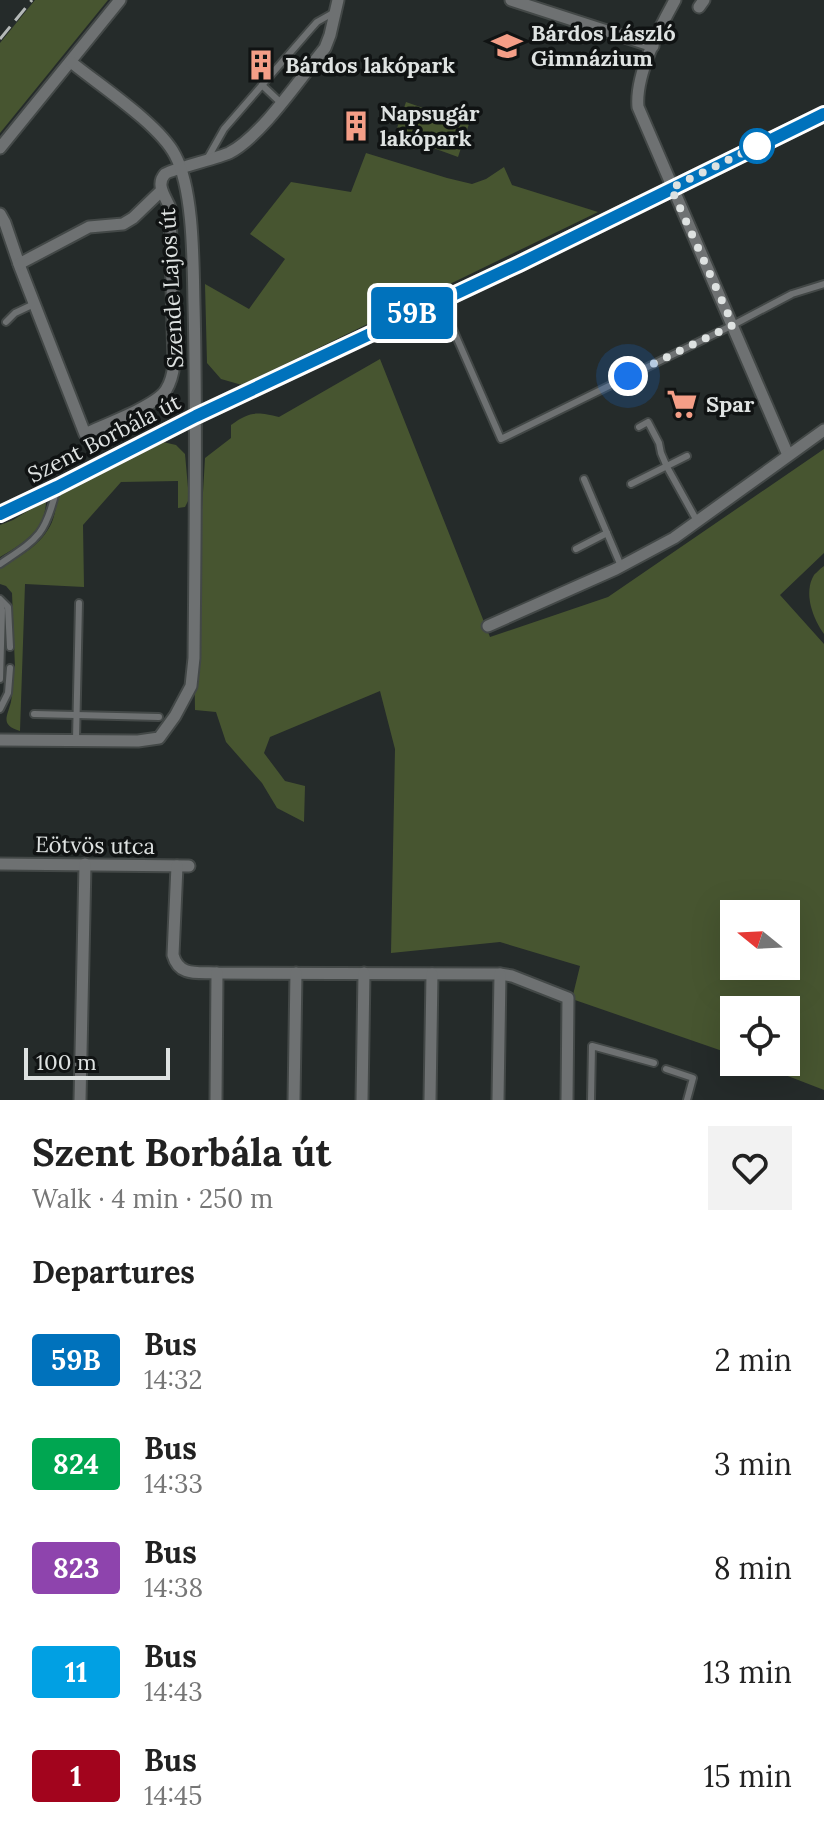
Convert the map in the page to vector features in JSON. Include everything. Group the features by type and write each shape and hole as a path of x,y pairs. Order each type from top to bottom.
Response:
{"street":[{"path":"0,148 120,0"},
{"path":"511,0 653,46"},
{"path":"675,0 638,85 638,107 788,455"},
{"path":"2,221 85,434 153,402 166,390 172,374 170,208 161,191 163,176 168,171 231,152 253,136 325,48 338,6"},
{"name":"Szende Lajos út","path":"71,62 140,116 175,152 188,205 193,250 196,416 191,686 159,738 138,741 76,740"},
{"name":"Szent Borbála út","path":"3,511 824,114"},
{"path":"19,264 89,227 123,224 161,191"},
{"path":"488,626 621,566 674,538 824,430"},
{"path":"0,740 76,740"},
{"name":"Eötvös utca","path":"0,864 183,866 173,955 176,965 189,972 217,973"},
{"path":"80,1100 85,864"},
{"path":"216,1100 217,973 512,976 568,998 567,1100"},
{"path":"294,1100 296,973"},
{"path":"362,1100 364,973"},
{"path":"430,1100 432,974"},
{"path":"498,1100 500,974"}],"lane":[{"path":"206,162 224,129 317,22 338,6"},
{"path":"262,85 281,103"},
{"path":"439,300 501,439 792,294 824,284"},
{"path":"6,322 15,313 34,304"},
{"path":"639,427 648,422 667,467 697,521"},
{"path":"631,484 687,456"},
{"path":"584,479 621,566"},
{"path":"0,564 42,531 48,521 57,487"},
{"path":"576,549 607,533"},
{"path":"0,601 8,607 10,647"},
{"path":"0,601 0,679"},
{"path":"76,740 79,603"},
{"path":"0,709 8,693 10,668"},
{"path":"34,714 159,717"},
{"path":"591,1100 592,1046 654,1063"},
{"path":"666,1069 693,1078 687,1100"}],"green space":[{"path":"35,0 108,0 0,133 0,43"},
{"path":"406,102 469,124 458,157 395,134"},
{"path":"366,153 472,184 504,167 512,185 598,212 242,385 221,379 207,363 205,284 249,309 285,259 250,234 291,182 351,192"},
{"path":"380,359 490,637 608,597 824,449 824,553 780,595 824,644 824,1090 788,1076 800,1076 800,996 720,996 720,1050 572,999 580,966 500,942 391,953 395,749 380,691 270,737 264,753 285,781 305,786 304,822 277,808 262,783 226,742 216,712 195,710 194,647 205,458 231,438 231,425 243,417 259,414 279,417"},
{"path":"163,442 176,445 185,454 189,499 185,507 178,508 178,481 121,482 83,525 84,587 25,584 20,731 14,729 6,720 15,668 12,593 0,584 0,568 30,549 48,530 62,492"},
{"path":"44,501 45,512 37,529 24,542 0,557 0,525"},
{"path":"824,566 824,634 813,613 809,590 814,575"}],"railway":[{"path":"0,39 32,0"}],"bus line":[{"name":"59B","path":"0,514 196,416 519,264 824,114"}],"place":[{"name":"Bárdos László Gimnázium","path":"507,46"},
{"name":"Bárdos lakópark","path":"261,65"},
{"name":"Napsugár lakópark","path":"356,126"},
{"name":"Spar","path":"682,404"}],"route":[{"path":"628,376 733,325 671,188 757,146"}]}
